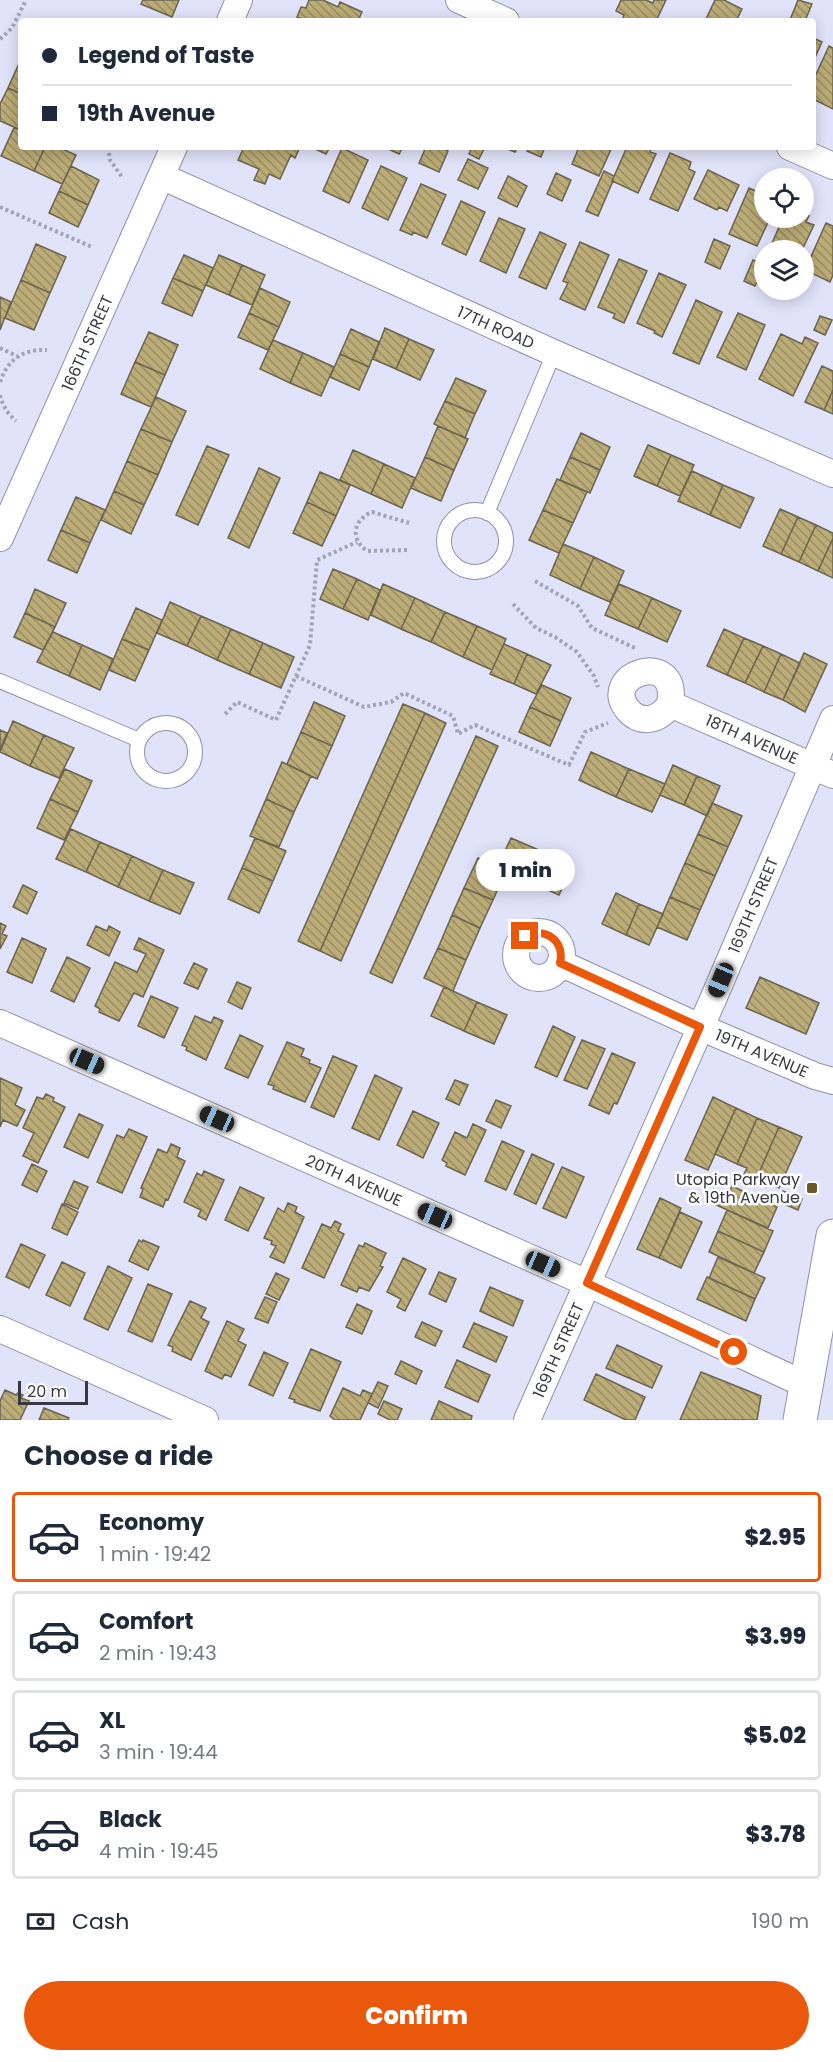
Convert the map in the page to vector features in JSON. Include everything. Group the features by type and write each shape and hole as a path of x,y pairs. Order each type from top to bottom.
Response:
{"main road":[{"path":"800,1420 833,1236"}],"street":[{"path":"231,18 239,0"},
{"path":"459,0 499,18"},
{"name":"166TH STREET","path":"0,538 173,150"},
{"path":"797,150 833,166"},
{"name":"17TH ROAD","path":"161,176 554,353 833,474"},
{"name":"18TH AVENUE","path":"670,704 823,771"},
{"name":"169TH STREET","path":"527,1420 700,1027 823,771 833,719"},
{"name":"19TH AVENUE","path":"560,963 700,1027 815,1076 833,1081"},
{"name":"20TH AVENUE","path":"0,1023 587,1283 806,1385"},
{"path":"0,1329 205,1420"}],"lane":[{"path":"488,513 554,353"},
{"path":"468,511 488,513 502,527 505,547 502,557 495,565 477,572 457,567 445,551 444,540 450,522 458,515 468,511"},
{"path":"0,681 139,740"},
{"path":"160,723 178,726 186,732 194,748 191,766 185,773 168,781 149,776 137,760 136,750 139,740 151,727 160,723"}],"path":[{"path":"0,39 12,28 26,0"},
{"path":"108,150 110,160 122,177"},
{"path":"0,207 92,247"},
{"path":"0,348 17,356"},
{"path":"0,381 9,363 17,356 26,352 47,350"},
{"path":"0,395 8,414 16,421"},
{"path":"407,550 367,551 357,542 355,536 358,521 364,515 372,512 409,523"},
{"path":"225,714 237,702 276,720 310,645 317,560 357,542"},
{"path":"535,581 578,606 592,628 635,648"},
{"path":"513,604 536,628 555,637 577,652 594,676 601,695"},
{"path":"296,676 364,707 391,702 404,693 453,716 458,734 475,725 569,765 585,732 608,723"}],"building":[{"path":"143,0 179,0 172,17 141,4"},
{"path":"309,0 323,0 338,7 340,2 362,12 359,18 297,17 301,7 306,8"},
{"path":"621,0 646,0 653,3 654,0 666,0 657,18 623,18 624,15 616,11"},
{"path":"715,0 724,0 742,9 738,18 706,18"},
{"path":"798,0 812,4 806,18 791,18"},
{"path":"816,39 822,42 816,55"},
{"path":"829,46 833,48 833,109 816,100 816,74"},
{"path":"18,66 18,93 8,88"},
{"path":"8,88 18,93 18,129 0,121 0,104"},
{"path":"14,128 18,129 18,150 44,150 34,171 1,156"},
{"path":"44,150 65,150 76,155 62,184 34,171"},
{"path":"243,150 299,150 295,158 291,155 280,179 269,174 265,184 254,180 259,169 238,160"},
{"path":"341,150 346,150 368,160 349,203 323,191"},
{"path":"425,150 448,151 439,172 419,163"},
{"path":"471,150 484,150 479,159 469,154"},
{"path":"528,150 544,150 541,157"},
{"path":"578,150 611,150 599,176 572,164"},
{"path":"626,150 651,150 650,152 656,154 638,193 612,181"},
{"path":"670,153 691,162 689,169 695,172 678,211 650,199"},
{"path":"468,159 488,168 478,189 458,180"},
{"path":"71,166 99,180 88,205 59,191"},
{"path":"381,166 407,178 388,220 362,208"},
{"path":"708,170 739,185 727,211 719,207 717,210 694,199"},
{"path":"604,171 614,176 598,216 586,211"},
{"path":"556,173 571,180 562,201 547,194"},
{"path":"508,176 527,186 517,207 498,198"},
{"path":"421,184 446,195 427,238 400,230"},
{"path":"749,188 754,190 754,228 765,228 760,240 754,240 754,245 729,234"},
{"path":"59,191 88,205 78,227 49,213"},
{"path":"461,201 485,212 466,255 442,244"},
{"path":"499,218 525,229 506,273 480,261"},
{"path":"826,223 833,226 833,275 830,282 814,274 814,250"},
{"path":"779,228 813,228 807,240 773,240"},
{"path":"540,232 566,244 546,289 519,277"},
{"path":"714,239 730,246 720,269 705,262"},
{"path":"580,242 609,255 585,310 560,299 568,283 563,281"},
{"path":"36,244 66,257 50,293 21,280"},
{"path":"184,255 213,268 203,291 173,278"},
{"path":"219,255 242,265 229,295 206,285"},
{"path":"619,259 647,271 624,323 613,318 615,314 598,307"},
{"path":"753,260 754,260 754,286 744,281"},
{"path":"242,265 265,275 252,305 229,295"},
{"path":"659,273 686,285 662,337 654,333 655,331 637,323"},
{"path":"173,278 203,291 192,316 162,303"},
{"path":"21,280 50,293 34,330 5,318"},
{"path":"260,288 290,302 279,327 249,313"},
{"path":"0,297 11,302 0,330"},
{"path":"696,300 722,312 699,364 673,353"},
{"path":"249,313 279,327 268,350 238,337"},
{"path":"738,313 765,325 746,370 717,357"},
{"path":"820,316 832,320 825,335 814,330"},
{"path":"385,328 409,339 396,369 373,359"},
{"path":"351,329 379,342 369,367 340,354"},
{"path":"149,332 178,345 165,375 135,362"},
{"path":"781,334 802,344 805,337 818,343 793,396 759,379"},
{"path":"409,339 434,350 420,380 396,369"},
{"path":"273,340 303,353 290,383 260,369"},
{"path":"303,353 334,367 321,396 290,383"},
{"path":"340,354 369,367 359,390 330,377"},
{"path":"135,362 165,375 151,407 121,394"},
{"path":"822,366 833,371 833,390 824,410 805,402"},
{"path":"456,378 486,391 475,414 445,401"},
{"path":"833,390 833,414 824,410"},
{"path":"156,397 186,411 172,442 141,429"},
{"path":"445,401 475,414 465,438 434,424"},
{"path":"438,426 468,439 454,470 425,457"},
{"path":"141,429 172,442 158,475 127,461"},
{"path":"581,433 610,447 600,470 570,457"},
{"path":"648,445 671,455 657,486 634,476"},
{"path":"207,446 229,455 198,525 176,515"},
{"path":"353,450 384,464 371,494 340,480"},
{"path":"671,455 694,465 680,496 657,486"},
{"path":"425,457 454,470 441,501 411,488"},
{"path":"570,457 600,470 590,493 560,480"},
{"path":"127,461 158,475 144,505 114,491"},
{"path":"384,464 415,478 402,508 371,494"},
{"path":"259,468 280,478 249,548 228,538"},
{"path":"692,471 723,485 710,515 678,501"},
{"path":"320,472 350,485 336,516 307,502"},
{"path":"557,479 587,492 573,523 543,510"},
{"path":"723,485 754,498 740,528 710,515"},
{"path":"114,491 144,505 131,534 101,520"},
{"path":"76,497 105,510 90,543 61,530"},
{"path":"307,502 336,516 322,546 293,533"},
{"path":"780,509 798,517 781,554 763,546"},
{"path":"543,510 573,523 559,553 529,540"},
{"path":"798,517 816,525 799,562 781,554"},
{"path":"816,525 833,533 833,538 818,571 799,562"},
{"path":"61,530 90,543 77,573 48,560"},
{"path":"833,538 833,578 818,571"},
{"path":"563,544 594,557 580,589 550,575"},
{"path":"594,557 624,571 610,602 580,589"},
{"path":"333,569 357,579 343,609 320,599"},
{"path":"357,579 380,590 368,620 343,609"},
{"path":"383,584 415,598 401,629 371,615"},
{"path":"619,584 652,598 638,629 605,615"},
{"path":"35,589 66,603 55,627 25,613"},
{"path":"415,598 445,612 431,642 401,629"},
{"path":"652,598 681,611 667,642 638,629"},
{"path":"170,602 201,616 187,646 157,633"},
{"path":"136,608 162,620 149,650 122,639"},
{"path":"445,612 477,626 463,657 431,642"},
{"path":"25,613 55,627 43,650 14,637"},
{"path":"201,616 231,629 217,660 187,646"},
{"path":"477,626 506,639 492,670 463,657"},
{"path":"231,629 263,643 249,674 217,660"},
{"path":"724,629 744,638 727,675 707,666"},
{"path":"53,632 82,645 69,676 37,662"},
{"path":"744,638 763,646 745,683 727,675"},
{"path":"122,639 149,650 135,681 109,670"},
{"path":"263,643 294,657 281,688 249,674"},
{"path":"504,644 527,654 514,684 490,674"},
{"path":"82,645 113,659 100,690 69,676"},
{"path":"763,646 781,654 764,692 745,683"},
{"path":"804,653 827,664 805,712 783,700"},
{"path":"527,654 551,665 536,694 514,684"},
{"path":"781,654 800,663 783,700 764,692"},
{"path":"542,685 571,698 561,721 530,707"},
{"path":"314,702 345,716 332,746 301,732"},
{"path":"403,704 425,713 320,951 298,941"},
{"path":"530,707 561,721 550,746 519,732"},
{"path":"425,713 446,723 341,961 320,951"},
{"path":"13,721 44,735 30,766 0,752"},
{"path":"0,730 7,733 0,750"},
{"path":"301,732 332,746 317,779 287,764"},
{"path":"44,735 74,748 59,778 30,766"},
{"path":"476,736 498,746 392,983 370,973"},
{"path":"591,752 629,769 616,797 579,780"},
{"path":"282,762 311,776 294,812 266,799"},
{"path":"673,765 697,776 684,805 660,795"},
{"path":"65,769 92,781 78,812 50,799"},
{"path":"629,769 665,784 652,812 616,797"},
{"path":"697,776 720,786 707,816 684,805"},
{"path":"50,799 78,812 64,840 37,828"},
{"path":"266,799 294,812 279,847 250,836"},
{"path":"712,803 742,816 728,847 698,834"},
{"path":"71,829 100,842 86,872 56,859"},
{"path":"698,834 728,847 715,876 685,863"},
{"path":"255,838 286,851 273,881 242,868"},
{"path":"511,838 541,851 528,881 498,866"},
{"path":"100,842 132,856 118,887 86,872"},
{"path":"541,851 573,865 559,895 528,881"},
{"path":"132,856 163,870 149,901 118,887"},
{"path":"478,858 506,871 493,900 464,888"},
{"path":"685,863 715,876 700,910 670,897"},
{"path":"242,868 273,881 259,913 228,899"},
{"path":"163,870 194,883 180,914 149,901"},
{"path":"23,885 37,892 27,914 13,907"},
{"path":"464,888 493,900 480,928 452,915"},
{"path":"616,893 639,904 626,935 602,924"},
{"path":"670,897 700,910 687,940 657,927"},
{"path":"639,904 663,914 649,945 626,935"},
{"path":"452,915 480,928 466,960 438,948"},
{"path":"0,923 6,926 2,934 7,936 0,949"},
{"path":"96,926 107,931 109,926 120,932 109,956 87,945"},
{"path":"22,938 46,949 32,983 7,972"},
{"path":"139,938 164,950 143,997 134,993 119,1021 99,1012 100,1009 95,1006 115,962 137,972 146,954 134,949"},
{"path":"438,948 466,960 453,991 424,978"},
{"path":"67,957 90,968 74,1002 51,991"},
{"path":"194,963 207,969 198,989 184,983"},
{"path":"760,977 819,1003 806,1034 746,1008"},
{"path":"237,982 251,988 242,1009 228,1002"},
{"path":"444,987 477,1002 464,1031 431,1016"},
{"path":"151,996 178,1008 164,1038 138,1026"},
{"path":"477,1002 507,1015 494,1044 464,1031"},
{"path":"195,1016 211,1023 214,1017 223,1021 206,1060 186,1050 187,1047 182,1045"},
{"path":"553,1026 575,1037 557,1077 535,1067"},
{"path":"240,1035 263,1046 248,1078 225,1068"},
{"path":"582,1040 605,1049 587,1089 564,1080"},
{"path":"287,1042 304,1049 301,1056 310,1060 309,1063 321,1068 305,1102 273,1089 274,1086 268,1084"},
{"path":"612,1053 635,1063 617,1104 614,1103 609,1114 589,1105"},
{"path":"333,1056 357,1066 334,1117 311,1107"},
{"path":"375,1075 402,1088 379,1140 352,1128"},
{"path":"0,1078 22,1088 15,1105 25,1110 17,1126 3,1120 0,1127"},
{"path":"455,1080 468,1085 459,1105 446,1099"},
{"path":"46,1094 54,1098 53,1101 65,1107 38,1163 23,1156 34,1133 23,1128 37,1097 43,1099"},
{"path":"713,1097 736,1108 708,1170 685,1160"},
{"path":"496,1100 511,1106 501,1128 486,1121"},
{"path":"736,1108 757,1118 737,1164 715,1154"},
{"path":"413,1111 439,1123 423,1158 397,1145"},
{"path":"79,1114 103,1125 88,1158 64,1147"},
{"path":"757,1118 779,1127 755,1182 743,1176 747,1168 737,1164"},
{"path":"473,1124 486,1130 465,1175 446,1166 447,1163 442,1160 455,1132 467,1138"},
{"path":"779,1127 802,1137 779,1188 768,1183 766,1187 755,1182"},
{"path":"129,1129 147,1137 122,1193 97,1182 117,1135 124,1138"},
{"path":"502,1141 524,1151 506,1190 485,1181"},
{"path":"171,1144 180,1148 177,1157 185,1161 163,1207 140,1197 143,1189 141,1188 158,1149 167,1153"},
{"path":"532,1154 554,1164 536,1204 514,1194"},
{"path":"32,1164 47,1171 37,1192 22,1185"},
{"path":"562,1167 584,1177 566,1218 543,1208"},
{"path":"204,1171 224,1180 206,1220 198,1216 201,1210 184,1202 197,1173 202,1176"},
{"path":"74,1181 88,1187 78,1209 64,1203"},
{"path":"732,1186 777,1207 768,1228 714,1204 718,1194 727,1198"},
{"path":"240,1187 264,1198 248,1231 225,1220"},
{"path":"783,1191 802,1199 798,1210 779,1202"},
{"path":"660,1198 681,1208 659,1258 637,1249"},
{"path":"288,1203 297,1207 295,1212 304,1217 284,1263 270,1257 276,1246 271,1244 272,1241 264,1238 278,1208 284,1212"},
{"path":"62,1204 78,1212 67,1235 52,1228"},
{"path":"727,1210 773,1231 764,1252 718,1231"},
{"path":"680,1212 702,1222 681,1268 659,1258"},
{"path":"335,1221 341,1224 338,1231 344,1234 324,1278 302,1268 322,1224 331,1228"},
{"path":"718,1231 764,1252 754,1273 709,1252"},
{"path":"139,1240 159,1247 148,1270 129,1261"},
{"path":"365,1243 386,1253 380,1266 383,1267 369,1291 359,1287 357,1292 341,1285 359,1245 363,1247"},
{"path":"21,1244 45,1255 29,1288 6,1277"},
{"path":"718,1257 765,1278 755,1299 709,1278"},
{"path":"403,1258 426,1269 405,1311 397,1307 401,1299 387,1292"},
{"path":"62,1262 85,1273 70,1306 46,1295"},
{"path":"108,1266 132,1278 108,1330 84,1319"},
{"path":"439,1272 456,1279 446,1302 429,1294"},
{"path":"276,1273 289,1279 279,1300 266,1294"},
{"path":"707,1277 755,1299 746,1321 697,1299"},
{"path":"148,1284 172,1294 152,1342 128,1331"},
{"path":"490,1287 523,1301 513,1326 480,1311"},
{"path":"265,1297 277,1302 268,1323 255,1318"},
{"path":"190,1301 206,1308 201,1318 209,1322 191,1360 172,1351 173,1347 168,1345"},
{"path":"357,1304 372,1311 362,1334 346,1327"},
{"path":"227,1321 244,1329 238,1341 246,1345 231,1377 225,1374 222,1379 205,1371"},
{"path":"422,1322 442,1331 435,1346 415,1337"},
{"path":"474,1323 507,1337 496,1362 463,1347"},
{"path":"617,1345 662,1366 652,1388 606,1368"},
{"path":"311,1349 341,1362 320,1411 289,1398"},
{"path":"264,1352 288,1363 273,1396 249,1385"},
{"path":"457,1360 490,1375 478,1402 445,1387"},
{"path":"401,1361 422,1371 416,1384 395,1374"},
{"path":"701,1372 761,1396 757,1420 680,1420"},
{"path":"596,1374 645,1397 635,1420 626,1420 584,1400"},
{"path":"378,1382 388,1386 378,1408 368,1403"},
{"path":"343,1388 360,1396 363,1390 372,1394 360,1420 335,1420 330,1416"},
{"path":"5,1390 16,1395 18,1393 23,1395 21,1398 29,1401 20,1420 0,1420 0,1401"},
{"path":"384,1401 402,1409 397,1420 390,1420 378,1414"},
{"path":"439,1401 472,1416 471,1420 431,1420"},
{"path":"44,1408 69,1418 68,1420 39,1420"}],"place":[{"name":"Utopia Parkway & 19th Avenue","path":"812,1188"}],"route":[{"path":"525,936 539,932 553,937 561,949 560,963 700,1027 587,1283 734,1352"}]}
